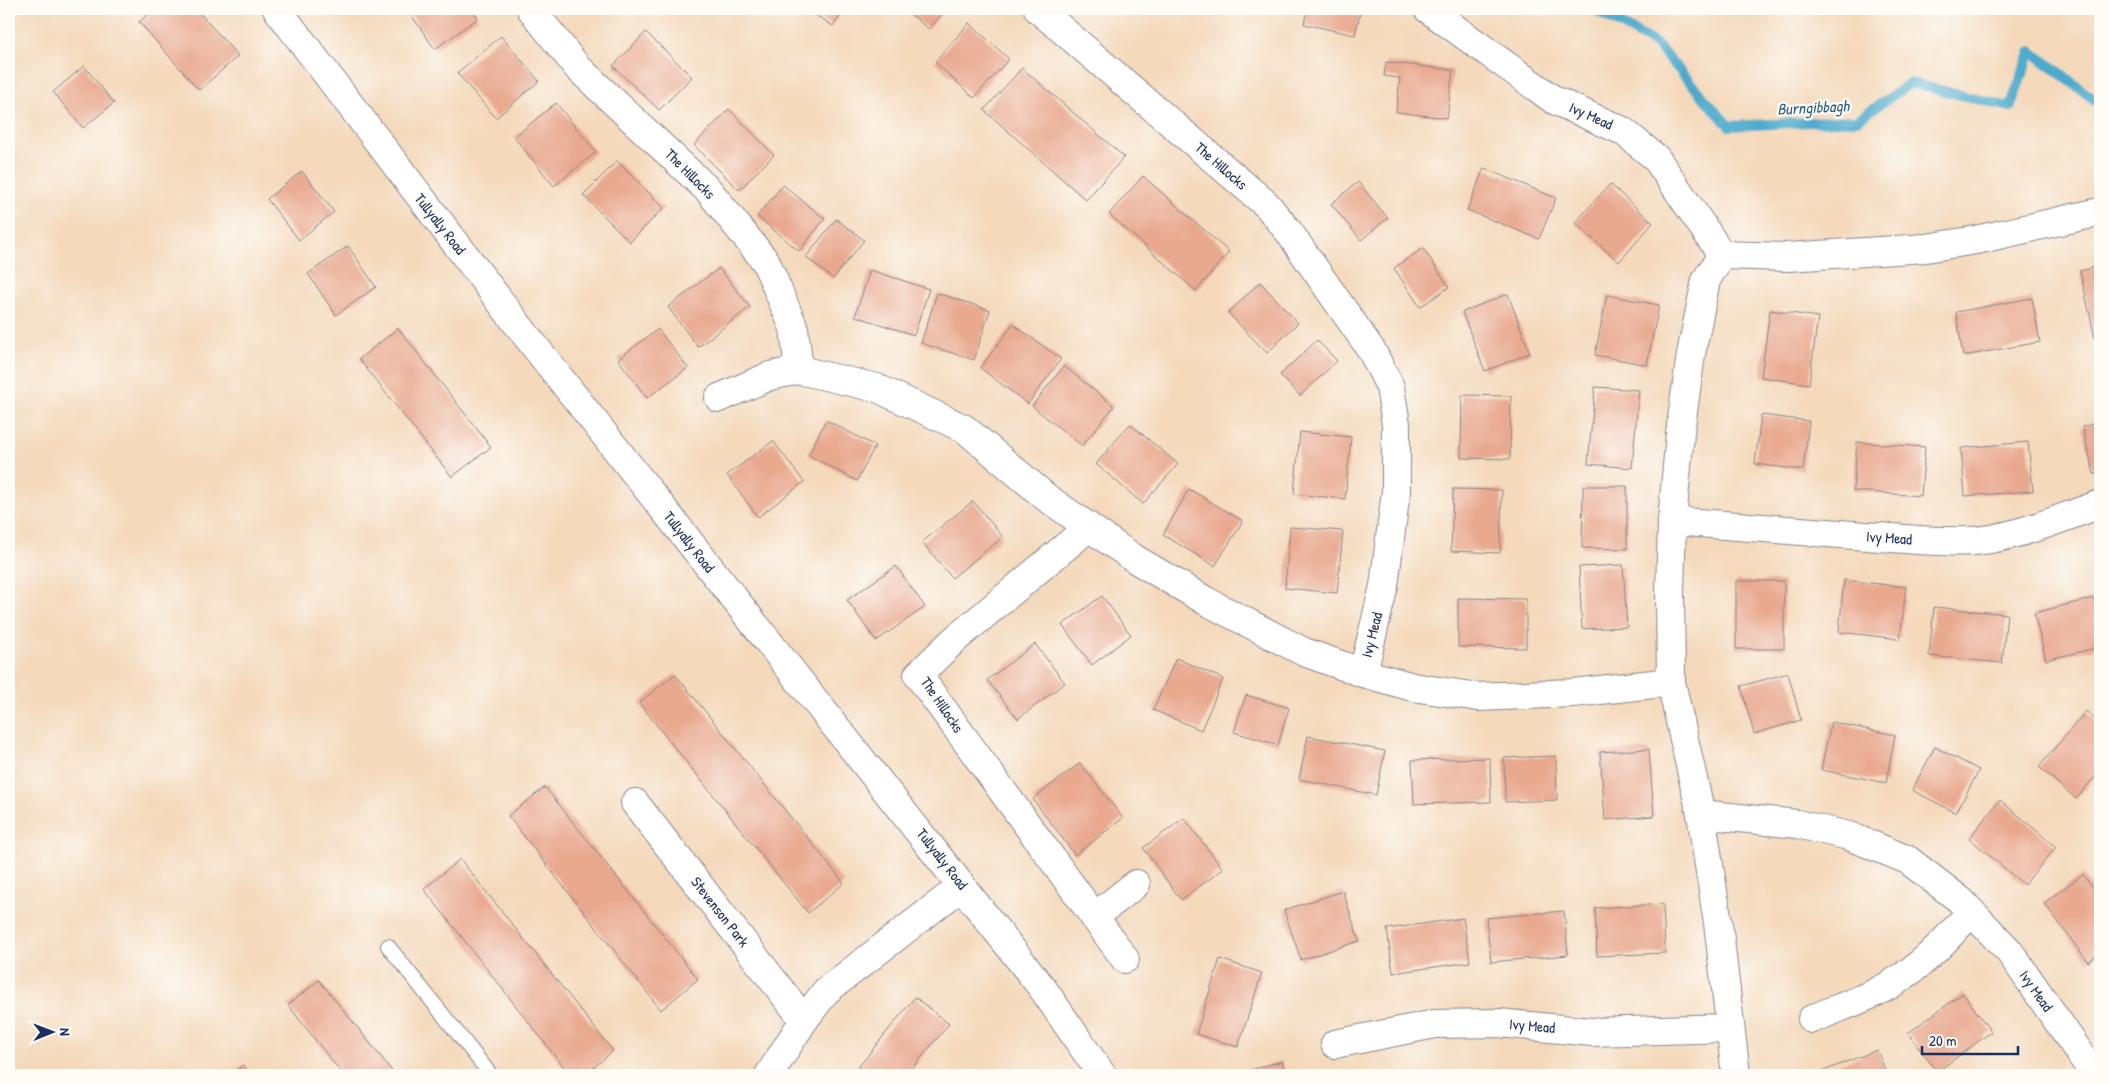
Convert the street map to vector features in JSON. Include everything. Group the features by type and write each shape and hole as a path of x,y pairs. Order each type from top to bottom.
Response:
{"street":[{"name":"Tullyally Road","path":"277,9 525,334 1043,989 1102,1075"},
{"name":"The Hillocks","path":"532,9 578,68 709,191 766,262 794,328 799,370"},
{"name":"The Hillocks","path":"1038,9 1267,205 1289,232 1372,351"},
{"name":"Ivy Mead","path":"1428,9 1554,100 1623,131 1656,158 1722,255"},
{"path":"1736,1075 1718,923 1701,814 1671,682 1670,592 1672,521 1680,433 1691,354 1706,280 1722,255 1788,257 1926,248 1976,240 2100,212"},
{"name":"Ivy Mead","path":"1372,351 1390,387 1396,424 1396,491 1384,586 1363,673 1413,687 1478,697 1573,693 1671,682"},
{"path":"720,398 770,376 799,370 877,388 965,428 1047,498 1135,558 1206,601 1304,652 1363,673"},
{"name":"Ivy Mead","path":"1672,521 1918,540 1955,541 1990,539 2045,524 2100,504"},
{"name":"The Hillocks","path":"1089,527 953,641 918,675 1125,960"},
{"name":"Stevenson Park","path":"635,803 804,1020"},
{"name":"Ivy Mead","path":"1701,814 1797,824 1850,836 1908,860 1960,900 2009,951 2095,1075"},
{"path":"1094,917 1136,884"},
{"path":"768,1075 804,1020 826,991 962,886"},
{"path":"1812,1019 1868,995 1905,976 1944,941 1971,912"},
{"name":"Ivy Mead","path":"1335,1044 1435,1024 1499,1023 1592,1032 1730,1028"}],"lane":[{"path":"388,946 491,1075"}],"building":[{"path":"154,9 196,9 238,56 199,90 139,22"},
{"path":"407,9 472,9 478,18 435,49"},
{"path":"806,9 845,9 833,26"},
{"path":"904,9 946,9 929,29"},
{"path":"1307,9 1361,9 1355,35 1304,24"},
{"path":"969,23 1009,59 974,98 935,62"},
{"path":"646,32 692,77 659,110 613,66"},
{"path":"501,36 539,81 496,118 457,73"},
{"path":"1386,62 1453,70 1447,118 1396,112 1400,78 1384,76"},
{"path":"84,66 114,103 83,128 53,92"},
{"path":"1022,68 1124,157 1086,200 984,110"},
{"path":"556,103 596,152 554,186 514,137"},
{"path":"729,109 774,155 739,190 694,145"},
{"path":"617,161 664,208 630,242 583,195"},
{"path":"1484,168 1556,198 1539,239 1467,210"},
{"path":"302,171 334,212 299,240 267,199"},
{"path":"1143,176 1229,252 1196,291 1109,214"},
{"path":"1358,182 1388,218 1361,240 1331,204"},
{"path":"1610,184 1653,223 1619,262 1575,223"},
{"path":"783,185 825,219 799,251 757,216"},
{"path":"836,219 864,240 833,279 806,257"},
{"path":"348,246 376,287 336,315 308,274"},
{"path":"1423,248 1449,287 1420,307 1394,268"},
{"path":"2100,266 2100,356 2099,356 2080,271"},
{"path":"719,268 750,307 698,347 668,307"},
{"path":"870,270 929,289 914,335 855,316"},
{"path":"1260,282 1298,323 1267,353 1228,313"},
{"path":"937,293 990,310 974,360 921,343"},
{"path":"1508,294 1530,353 1485,371 1462,312"},
{"path":"1607,295 1659,305 1647,365 1595,355"},
{"path":"2032,298 2040,342 1963,356 1956,312"},
{"path":"1770,310 1818,317 1809,384 1761,377"},
{"path":"1013,324 1061,359 1028,404 980,368"},
{"path":"398,328 491,447 452,477 359,359"},
{"path":"658,329 688,368 647,398 618,359"},
{"path":"1317,340 1337,361 1300,396 1280,375"},
{"path":"1064,366 1114,406 1082,446 1032,406"},
{"path":"1595,387 1639,390 1632,468 1588,464"},
{"path":"1462,395 1511,396 1510,459 1461,458"},
{"path":"1761,415 1809,421 1803,470 1755,464"},
{"path":"826,420 875,446 857,481 808,455"},
{"path":"2100,422 2100,472 2094,474 2082,427"},
{"path":"1130,424 1178,464 1143,504 1096,464"},
{"path":"1300,432 1351,437 1345,499 1294,494"},
{"path":"773,441 804,482 758,517 727,475"},
{"path":"1857,442 1925,447 1921,496 1853,491"},
{"path":"2028,442 2033,491 1965,496 1961,448"},
{"path":"1583,486 1627,486 1627,549 1582,548"},
{"path":"1189,489 1243,521 1215,566 1163,535"},
{"path":"1453,489 1502,490 1500,553 1451,551"},
{"path":"973,501 1003,537 952,578 922,542"},
{"path":"1290,527 1343,531 1337,593 1285,588"},
{"path":"1623,565 1627,627 1582,629 1579,567"},
{"path":"896,566 925,607 876,641 847,600"},
{"path":"1844,580 1906,587 1900,639 1839,632"},
{"path":"1736,581 1784,581 1784,649 1736,649"},
{"path":"1102,596 1131,635 1092,665 1062,625"},
{"path":"1458,598 1526,599 1526,648 1458,647"},
{"path":"2094,598 2100,621 2100,647 2046,660 2034,613"},
{"path":"1934,607 2007,614 2002,663 1929,656"},
{"path":"1035,644 1065,683 1018,719 987,680"},
{"path":"1176,658 1223,679 1201,730 1153,710"},
{"path":"1788,673 1801,720 1754,734 1741,686"},
{"path":"675,674 844,883 808,913 639,703"},
{"path":"1246,695 1289,708 1278,745 1234,732"},
{"path":"2086,711 2100,724 2100,771 2076,799 2039,767"},
{"path":"1831,722 1895,735 1886,783 1821,770"},
{"path":"1308,736 1385,751 1376,795 1299,779"},
{"path":"1935,747 1979,770 1956,813 1912,790"},
{"path":"1649,749 1654,816 1605,820 1600,752"},
{"path":"1556,756 1557,800 1505,802 1504,758"},
{"path":"1490,758 1491,802 1414,804 1412,760"},
{"path":"1080,763 1123,818 1075,855 1033,799"},
{"path":"545,787 698,979 661,1010 508,816"},
{"path":"2000,800 2056,847 2024,885 1969,838"},
{"path":"1184,818 1223,869 1181,900 1143,848"},
{"path":"460,859 613,1051 585,1075 570,1075 424,889"},
{"path":"2083,874 2100,897 2100,953 2088,962 2044,903"},
{"path":"1343,891 1359,941 1301,960 1284,910"},
{"path":"1663,904 1665,953 1597,956 1595,908"},
{"path":"1564,911 1568,955 1491,962 1486,918"},
{"path":"1463,918 1470,962 1393,973 1387,929"},
{"path":"1220,959 1262,973 1238,1047 1196,1034"},
{"path":"319,980 395,1075 343,1075 288,1005"},
{"path":"1963,993 1991,1032 1937,1072 1908,1033"},
{"path":"915,997 949,1024 907,1075 852,1075"},
{"path":"1877,1050 1887,1075 1814,1075 1841,1064"},
{"path":"1282,1061 1286,1075 1240,1075 1240,1073"},
{"path":"243,1065 252,1075 230,1075"}],"waterway":[{"name":"Burngibbagh","path":"1593,9 1655,43 1729,126 1857,120 1911,83 2010,107 2031,51 2100,104"}]}
